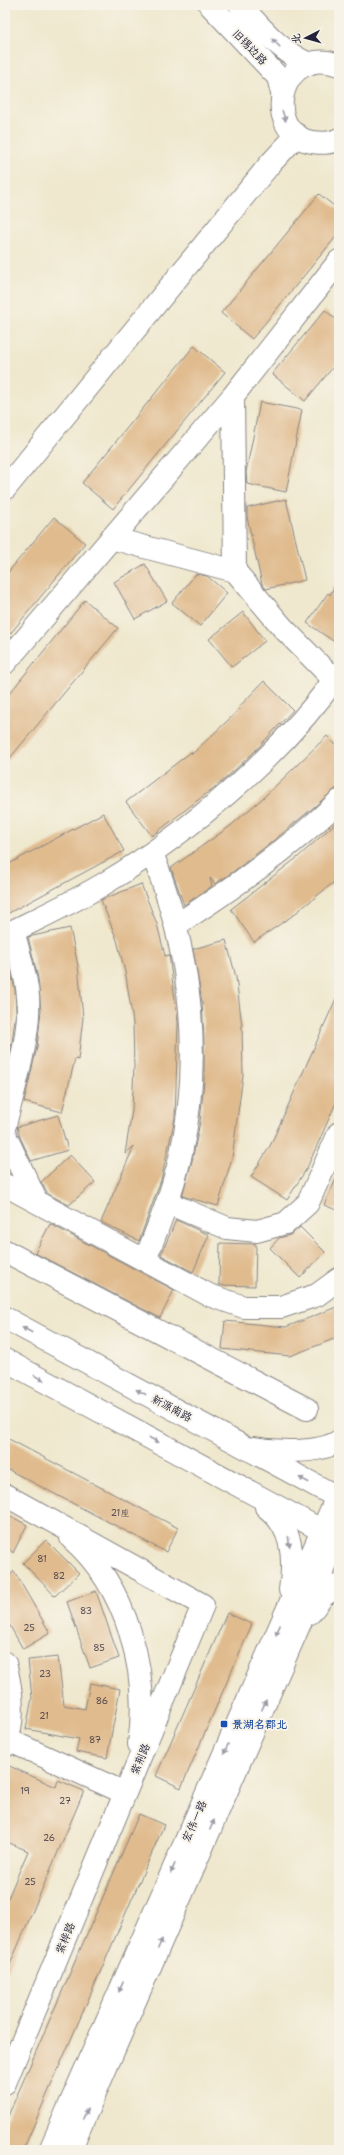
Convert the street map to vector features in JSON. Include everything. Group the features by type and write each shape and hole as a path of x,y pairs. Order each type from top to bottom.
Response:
{"main road":[{"name":"旧锡边路","path":"210,5 278,78 282,93"},
{"name":"旧锡边路","path":"240,5 281,48 291,56 309,64"},
{"path":"339,65 329,62 316,61 302,66 292,74 284,86 282,93 282,112 288,125 297,135 309,141 322,144 339,139"},
{"path":"5,489 265,170 297,135"},
{"path":"5,663 233,396 339,261"},
{"path":"233,396 234,571"},
{"path":"5,1125 25,1042 28,998 24,969 9,933 88,893 152,853 218,801 249,773 284,738 337,679 283,628 234,571 111,538"},
{"path":"176,924 257,870 295,840 339,801"},
{"path":"145,1260 168,1203 182,1150 188,1111 192,1064 191,1017 188,986 176,924 166,889 152,853"},
{"path":"168,1203 228,1228 257,1231 286,1223 308,1203 339,1133"},
{"path":"5,1135 36,1202"},
{"path":"5,1185 209,1295 244,1307 281,1307 317,1295 339,1279"},
{"path":"5,1251 307,1409"},
{"name":"新源南路","path":"5,1318 243,1447 338,1496"},
{"path":"5,1360 236,1485 334,1536"},
{"path":"243,1447 280,1452 312,1449 339,1441"},
{"path":"236,1485 275,1514 288,1533 293,1571 292,1619"},
{"name":"紫荆路","path":"5,1495 203,1605 125,1793"},
{"name":"宏伟一路","path":"50,2150 292,1619 334,1536 338,1496"},
{"name":"紫荆路","path":"49,1519 75,1542 97,1567 115,1596 129,1627 138,1660 142,1693 141,1727 136,1761 125,1793"},
{"path":"292,1619 339,1585"},
{"name":"宏伟一路","path":"70,2150 292,1619"},
{"path":"5,1663 11,1686 13,1713 6,1743 125,1793"},
{"name":"紫桦路","path":"5,2083 125,1793"}],"building":[{"path":"319,194 339,210 339,233 252,339 221,313"},
{"path":"325,310 339,322 339,360 305,401 272,374"},
{"path":"194,346 225,372 113,509 82,483"},
{"path":"260,402 302,410 286,492 247,484 246,472"},
{"path":"286,499 305,580 266,589 262,584 247,517 247,508"},
{"path":"54,517 85,543 5,640 5,576"},
{"path":"145,564 167,601 135,619 114,582"},
{"path":"196,574 207,576 227,593 200,626 172,603"},
{"path":"339,577 339,645 307,623 328,593 330,595"},
{"path":"85,600 118,628 5,764 5,699"},
{"path":"243,612 265,641 232,667 209,639"},
{"path":"264,681 293,710 254,752 225,779 152,836 126,802 191,752 192,754 240,709 239,707"},
{"path":"327,736 339,748 339,786 233,872 215,884 210,878 212,886 184,905 171,868 229,827 263,798"},
{"path":"103,813 124,851 5,915 5,866"},
{"path":"339,820 339,878 292,916 254,942 231,909 298,857"},
{"path":"141,884 157,924 165,956 169,955 178,1022 175,1118 161,1180 139,1241 101,1222 134,1146 125,1154 132,1110 134,1066 133,1023 126,976 117,940 101,900"},
{"path":"70,928 78,966 83,1018 78,1060 75,1059 62,1112 24,1102 37,1047 41,1011 38,978 28,937"},
{"path":"226,940 236,977 242,1026 243,1075 232,1158 218,1206 182,1196 192,1161 200,1122 204,1081 202,1002 193,949"},
{"path":"8,961 15,990 16,1011 12,1042 5,1075 5,962"},
{"path":"339,992 339,1096 307,1168 287,1200 251,1177 270,1146"},
{"path":"58,1115 68,1150 31,1161 17,1127"},
{"path":"70,1155 95,1182 69,1205 48,1194 41,1182"},
{"path":"339,1172 339,1211 324,1205"},
{"path":"176,1220 209,1235 193,1272 161,1255"},
{"path":"50,1224 174,1290 160,1318 35,1253"},
{"path":"300,1227 325,1252 300,1278 270,1248 279,1238 290,1235"},
{"path":"220,1243 256,1244 255,1286 219,1285"},
{"path":"339,1306 339,1337 290,1356 222,1349 225,1321 286,1327"},
{"path":"5,1437 178,1528 166,1552 5,1468"},
{"path":"5,1513 27,1525 13,1553 5,1544"},
{"path":"46,1540 79,1573 55,1596 23,1563"},
{"path":"14,1571 50,1633 23,1649 5,1617 5,1581"},
{"path":"96,1591 119,1658 90,1668 67,1602"},
{"path":"227,1613 252,1624 181,1788 156,1776"},
{"path":"58,1657 64,1705 85,1709 90,1683 120,1689 107,1758 76,1752 79,1739 26,1729 32,1698 28,1660"},
{"path":"5,1764 56,1787 58,1780 84,1791 5,1976 5,1897 8,1898 28,1851 5,1841"},
{"path":"139,1814 164,1825 23,2150 5,2150 5,2123"}],"place":[{"name":"景湖名郡北","path":"224,1724"}]}
